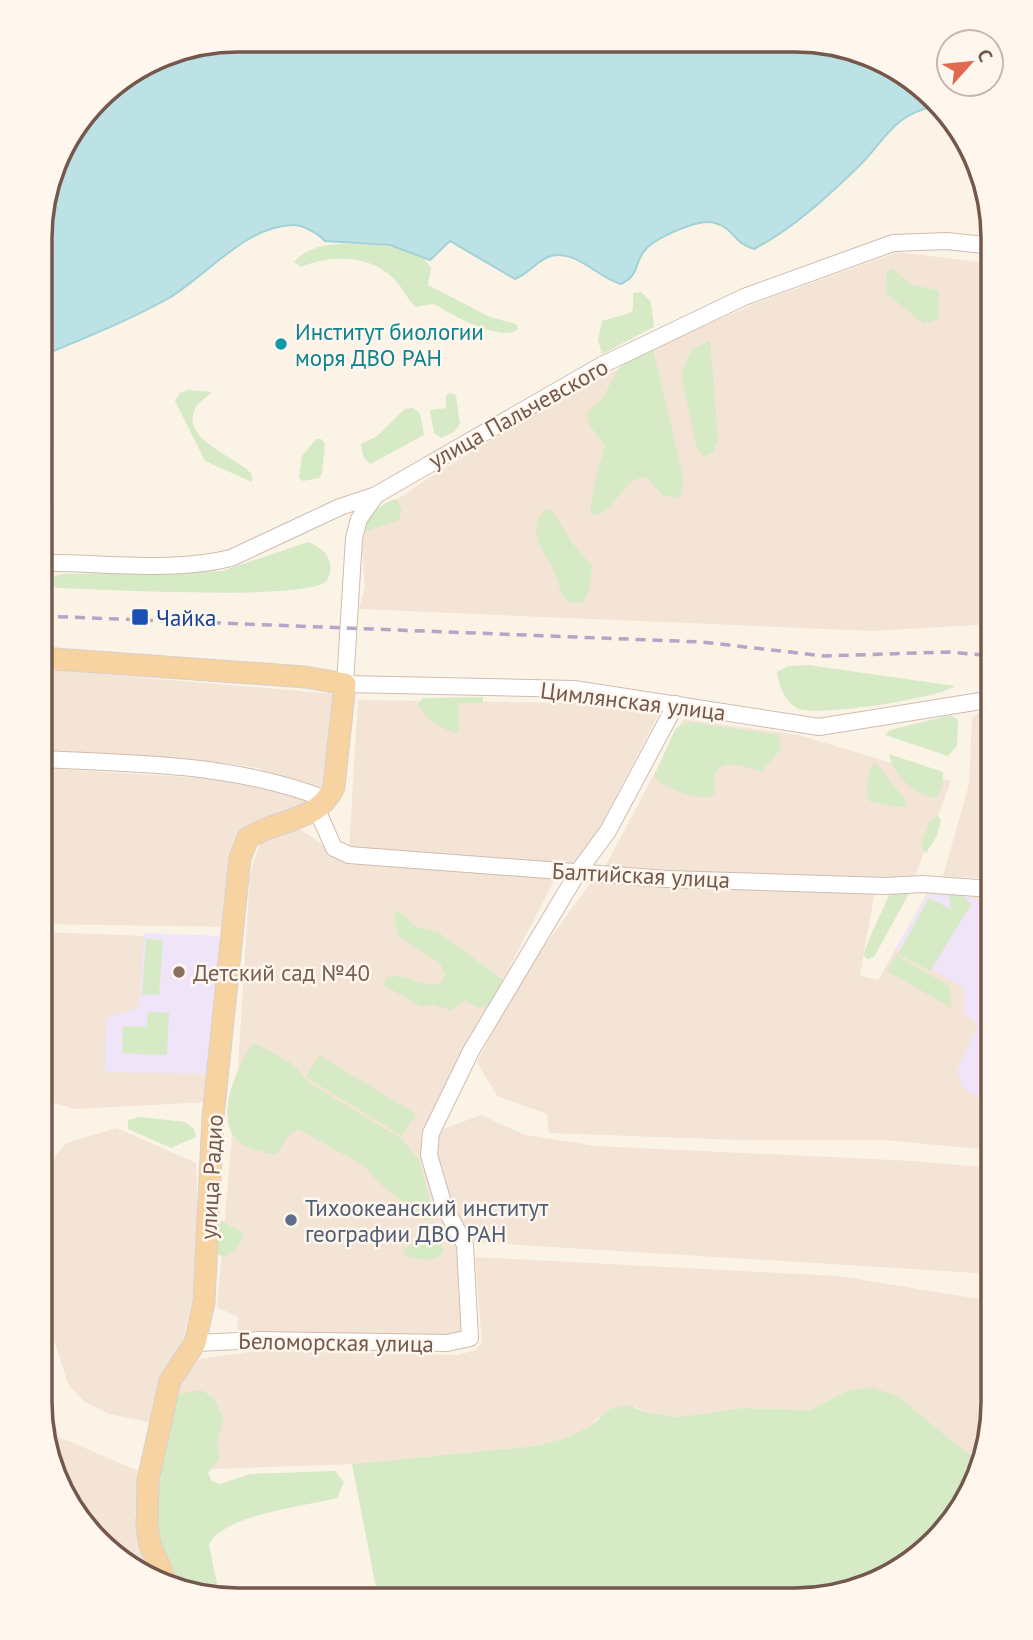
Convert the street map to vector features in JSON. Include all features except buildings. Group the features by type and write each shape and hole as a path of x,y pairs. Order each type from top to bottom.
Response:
{"main road":[{"path":"52,659 305,677 345,684 334,787 323,805"},
{"name":"улица Радио","path":"161,1570 150,1545 147,1527 148,1480 170,1381 195,1343 207,1268 213,1117 240,858 244,843 253,835 323,805"}],"street":[{"name":"улица Пальчевского","path":"52,563 214,562 251,551 340,507 376,495 602,365 744,297 893,243 947,241 981,245"},
{"path":"345,684 354,538 359,519 376,495"},
{"name":"Цимлянская улица","path":"345,684 574,690 819,727 981,701"},
{"path":"578,872 608,831 676,704"},
{"path":"52,760 209,768 268,781 323,805"},
{"name":"Балтийская улица","path":"323,805 334,848 341,854 666,878 886,886 922,884 980,888"},
{"name":"Беломорская улица","path":"195,1343 259,1339 447,1343 467,1340 471,1333 465,1245 444,1206 429,1156 431,1133 471,1051 578,872"}],"shaded area":[{"path":"898,252 981,262 981,625 872,631 359,609 365,588 361,535 375,514 508,429 670,341 754,304"},
{"path":"52,670 335,694 326,788 273,776 258,768 219,762 52,754"},
{"path":"358,700 574,703 658,715 580,865 349,850"},
{"path":"981,711 980,878 943,876 969,784 972,718"},
{"path":"683,719 799,735 951,781 913,882 603,871"},
{"path":"52,769 216,779 254,784 312,799 242,832 228,927 52,924"},
{"path":"297,827 336,854 555,879 425,1131 459,1249 464,1337 344,1337 237,1330 238,1317 217,1307 238,1068 250,875 260,842"},
{"path":"592,881 875,890 860,976 878,980 928,892 980,896 980,1149 884,1140 741,1140 549,1133 547,1114 497,1096 477,1062 521,978"},
{"path":"928,894 965,896 980,901 980,1098 964,1089 957,1071 978,1025 964,1014 964,988 896,949"},
{"path":"52,932 226,939 209,1102 75,1109 53,1103"},
{"name":"Детский сад №40","path":"144,933 219,936 206,1074 105,1072 106,1018 139,1008"},
{"path":"481,1115 525,1135 596,1146 913,1161 980,1167 980,1273 473,1242 451,1203 437,1153 438,1131"},
{"path":"117,1128 196,1163 199,1243 192,1301 178,1360 153,1423 109,1414 85,1402 68,1384 54,1340 52,1160 66,1143"},
{"path":"475,1257 838,1276 980,1299 980,1414 977,1438 973,1455 963,1450 899,1397 847,1391 810,1410 743,1408 678,1417 650,1413 636,1407 597,1418 591,1426 565,1438 535,1446 352,1464 189,1470 178,1388 199,1359 263,1350 458,1355 475,1350 482,1343"},
{"path":"53,1418 59,1437 141,1472 135,1512 145,1559 149,1565 107,1533 77,1495 62,1462"}],"green space":[{"path":"351,244 395,247 416,254 431,268 428,285 490,317 516,324 518,329 510,332 488,330 434,304 416,307 393,278 372,264 336,259 301,267 294,262 313,249"},
{"path":"892,268 911,285 939,290 939,319 924,324 886,293 887,272"},
{"path":"641,292 651,302 654,327 602,354 598,340 602,321 630,313 633,310 633,293"},
{"path":"710,341 718,439 713,453 703,457 696,445 681,374 692,349"},
{"path":"653,349 684,481 681,495 676,498 662,495 648,478 639,478 625,488 608,509 592,515 593,493 605,446 589,424 587,412 601,401 623,361"},
{"path":"188,390 212,392 196,407 193,418 195,428 211,446 252,474 252,482 205,461 175,401 180,393"},
{"path":"450,393 456,395 460,424 454,432 441,438 434,433 430,410 446,408 446,396"},
{"path":"413,408 420,413 424,435 370,464 363,456 361,444 377,436 405,409"},
{"path":"316,439 321,439 325,444 322,473 319,478 303,481 299,478 302,456"},
{"path":"396,499 402,510 399,520 367,531 364,525 374,512"},
{"path":"551,509 572,543 592,566 589,591 582,603 567,602 538,541 536,526 539,518 545,510"},
{"path":"308,542 320,548 330,563 326,582 308,588 278,591 197,592 56,588 52,585 52,577 62,574 222,571"},
{"path":"808,665 955,686 903,701 851,709 808,710 797,708 789,702 777,672 788,666"},
{"path":"483,697 483,703 458,703 459,731 456,733 434,723 418,704 423,698"},
{"path":"951,715 958,720 957,746 948,756 885,735 890,730"},
{"path":"690,722 779,735 781,749 762,771 732,765 721,767 715,776 714,794 708,798 687,794 671,789 654,776 676,728"},
{"path":"889,754 943,772 943,783 938,797 922,794 907,784 895,769"},
{"path":"875,762 906,801 906,806 896,807 869,801 868,780"},
{"path":"938,816 941,820 937,836 926,853 921,846 930,820"},
{"path":"946,886 963,895 971,905 930,971 898,954 929,898 952,910"},
{"path":"891,891 910,892 874,957 867,959 864,956 868,943"},
{"path":"399,911 416,927 438,932 503,980 501,989 487,1007 478,1008 464,1000 451,1011 433,1004 421,1007 384,985 386,978 393,976 434,984 441,983 445,975 440,963 398,936 394,915"},
{"path":"146,939 163,940 159,995 142,994"},
{"path":"896,955 949,986 952,1008 887,971"},
{"path":"148,1012 169,1013 167,1055 122,1053 123,1026 147,1027"},
{"path":"255,1043 294,1065 308,1082 402,1139 419,1160 435,1219 425,1220 378,1182 363,1165 298,1129 288,1136 276,1155 240,1143 232,1134 227,1109 239,1068 250,1046"},
{"path":"319,1055 416,1114 402,1136 306,1077"},
{"path":"140,1117 185,1122 194,1129 196,1137 171,1148 128,1129 128,1120"},
{"path":"221,1220 244,1234 236,1249 223,1257 215,1253"},
{"path":"422,1234 441,1244 444,1252 430,1259 405,1256 403,1251"},
{"path":"871,1387 899,1397 963,1450 973,1455 949,1505 926,1533 888,1563 855,1578 807,1587 376,1587 352,1464 535,1446 565,1438 591,1426 610,1409 626,1405 650,1413 678,1417 743,1408 810,1410 847,1391"},
{"path":"201,1390 214,1398 224,1420 217,1442 220,1459 208,1473 212,1481 220,1484 250,1474 335,1471 344,1482 337,1498 266,1513 230,1526 217,1535 209,1545 218,1586 178,1577 160,1538 157,1521 158,1486 176,1399 180,1394"}],"water":[{"path":"238,53 819,54 843,59 888,77 927,108 898,123 866,159 820,202 795,223 754,249 742,243 721,225 699,223 678,230 650,245 641,255 632,276 621,284 577,260 558,255 544,259 515,279 450,241 430,260 390,245 325,241 310,230 292,225 258,234 169,298 52,352 52,238 62,178 77,145 116,99 145,77 178,62 214,54"}],"railway":[{"path":"52,616 702,642 824,656 949,652 981,655"}],"place":[{"name":"Институт биологии моря ДВО РАН","path":"281,344"},
{"name":"Чайка","path":"140,617"},
{"name":"Детский сад №40","path":"179,972"},
{"name":"Тихоокеанский институт географии ДВО РАН","path":"291,1220"}]}
